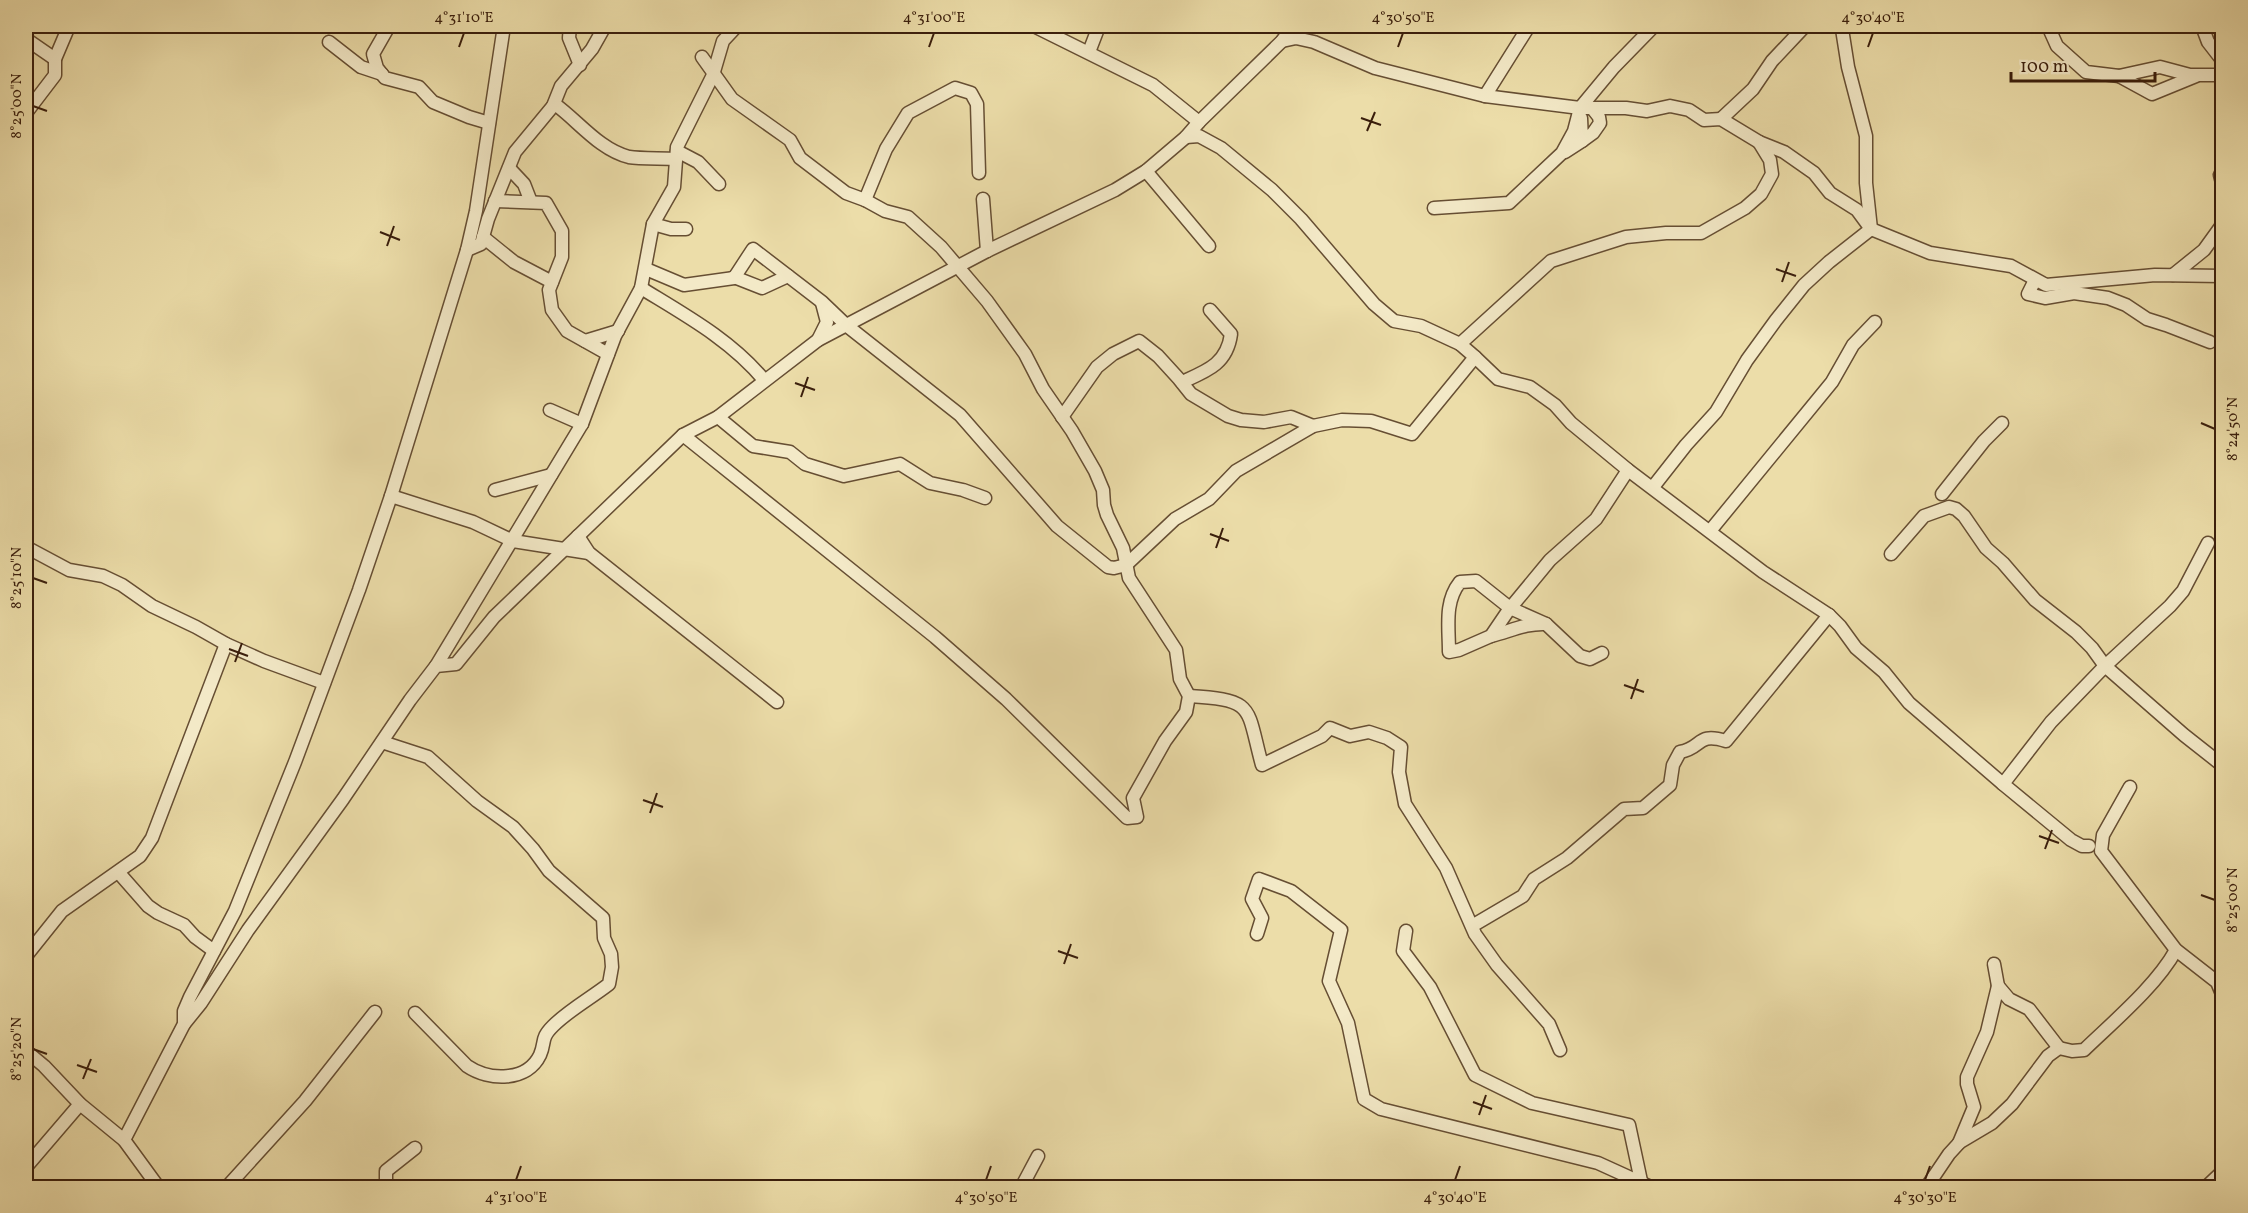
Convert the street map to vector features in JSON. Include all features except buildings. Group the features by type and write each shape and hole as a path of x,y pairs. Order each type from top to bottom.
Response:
{"street":[{"path":"26,113 55,75 55,59 69,26"},
{"path":"389,26 373,54 377,68 385,78 419,87 434,102 489,123"},
{"path":"184,1024 184,1011 235,910 295,762 359,590 391,496 467,250 476,211 504,26"},
{"path":"570,26 568,38 580,65"},
{"path":"467,250 481,244 515,152 553,106 561,86 592,49 605,26"},
{"path":"124,1140 184,1024 201,1003 248,930 436,666 582,424 618,331 641,288 653,224 674,187 677,155 683,134 713,75 723,41 724,26"},
{"path":"723,41 737,26"},
{"path":"1034,26 1153,85 1199,122"},
{"path":"1089,52 1099,26"},
{"path":"436,666 456,664 494,617 683,435 718,417 818,340 987,251 1115,190 1146,171 1186,137 1282,41 1293,26"},
{"path":"1485,96 1529,26"},
{"path":"1562,153 1586,108 1614,67 1654,26"},
{"path":"1721,120 1753,89 1772,61 1805,26"},
{"path":"1844,26 1842,29 1848,67 1866,136 1866,183 1871,229"},
{"path":"2048,26 2057,46 2086,72 2118,76 2160,67 2190,75 2223,75"},
{"path":"2202,26 2208,42 2223,60"},
{"path":"1282,41 1296,38 1314,42 1375,68 1485,96 1586,108 1626,108 1647,111 1670,106 1689,110 1704,120 1721,120 1759,142 1784,152 1814,173 1830,193 1857,210 1871,229 1930,253 2011,266 2046,285 2155,275 2223,276"},
{"path":"26,39 55,59"},
{"path":"329,42 362,67 382,74"},
{"path":"683,435 935,637 1057,748 1126,818 1137,817 1133,798 1165,741 1186,712 1189,696 1180,679 1176,650 1129,578 1123,548 1104,505 1103,490 1095,471 1043,389 1025,354 987,301 941,248 908,217 885,211 846,193 800,158 790,140 739,106 713,75 702,57"},
{"path":"2118,76 2152,94 2197,75"},
{"path":"865,200 886,149 908,113 956,88 971,93 977,104 979,172"},
{"path":"553,106 556,105 563,110 589,135 629,157 677,155 698,162 719,184"},
{"path":"1582,141 1586,108"},
{"path":"1434,208 1509,203 1562,153 1593,133 1600,123 1599,117 1586,108"},
{"path":"1186,137 1199,136 1221,148 1272,190 1301,219 1374,304 1394,321 1421,326 1460,344 1498,379 1530,387 1555,405 1571,423 1628,470 1763,572 1829,615 1856,648 1884,672 1910,703 2071,840 2082,846 2095,848 2176,950 2217,982 2221,988"},
{"path":"1460,344 1551,261 1626,237 1666,233 1701,233 1746,208 1761,194 1772,174 1770,160 1759,142"},
{"path":"509,168 524,184 531,202"},
{"path":"1146,171 1209,246"},
{"path":"2223,172 2220,175 2223,183"},
{"path":"983,199 987,251"},
{"path":"495,201 546,203 562,231 562,257 549,290 552,310 567,331 609,354"},
{"path":"653,224 671,229 686,229"},
{"path":"2173,275 2204,250 2223,225"},
{"path":"1653,487 1716,412 1747,360 1804,285 1871,229"},
{"path":"483,237 514,262 552,282"},
{"path":"734,277 753,249 822,302 846,325 960,415 1012,477 1070,539 1108,567 1114,568 1126,565 1175,519 1209,499 1236,471 1313,426 1342,420 1371,421 1412,434 1475,357"},
{"path":"646,269 684,285 734,277 762,288 788,276"},
{"path":"2035,280 2028,294 2045,298 2074,293 2108,298 2126,306 2147,320 2210,342"},
{"path":"641,288 720,338 753,367 764,380"},
{"path":"818,340 827,322 822,302"},
{"path":"1182,382 1203,373 1220,361 1229,347 1231,334 1210,310"},
{"path":"1710,531 1832,382 1853,345 1875,322"},
{"path":"585,341 618,331"},
{"path":"1062,417 1096,367 1113,354 1139,341 1158,356 1191,394 1234,419 1264,422 1291,417 1313,426"},
{"path":"550,410 582,424"},
{"path":"718,417 753,446 790,452 805,464 844,476 900,464 930,483 963,490 985,498"},
{"path":"1929,514 1984,441 2002,423"},
{"path":"1491,636 1550,560 1596,519 1628,470"},
{"path":"495,490 550,475"},
{"path":"1942,494 1953,508 1964,516 1986,548 2003,563 2035,600 2076,632 2105,666 2184,735 2223,765"},
{"path":"391,496 472,522 513,541 589,553"},
{"path":"1891,554 1924,516 1949,507 1953,508"},
{"path":"578,536 589,553 777,702"},
{"path":"2003,784 2051,722 2183,591 2208,543"},
{"path":"26,547 69,570 103,576 122,585 152,606 264,662 324,683"},
{"path":"1546,624 1530,624 1449,652 1448,610 1451,593 1460,582 1476,580 1510,609 1546,624 1580,656 1590,659 1602,653"},
{"path":"1472,926 1523,896 1534,879 1567,858 1624,809 1643,808 1670,784 1673,765 1680,752 1689,750 1698,742 1712,737 1726,741 1829,615"},
{"path":"26,956 62,911 140,856 152,838 226,644"},
{"path":"1189,696 1220,698 1243,705 1250,715 1262,765 1322,736 1330,728 1350,736 1369,732 1387,738 1401,747 1399,772 1405,804 1446,868 1472,926 1497,966 1549,1024 1560,1050"},
{"path":"382,742 429,757 477,801 513,827 549,871 603,918 604,938 611,954 612,967 609,984 555,1025 543,1038 541,1053 534,1064 518,1074 492,1077 477,1073 467,1066 415,1013"},
{"path":"2095,848 2130,787"},
{"path":"119,873 148,906 184,925 195,938 214,951"},
{"path":"1257,933 1262,918 1252,899 1259,879 1291,891 1341,930 1329,981 1348,1023 1364,1099 1381,1109 1598,1163 1653,1188"},
{"path":"1406,931 1404,951 1430,987 1475,1075 1532,1103 1629,1125 1641,1181"},
{"path":"1998,986 2009,999 2029,1009 2059,1048 2072,1052 2084,1050 2149,986 2167,966 2176,950"},
{"path":"1958,1144 1974,1107 1967,1077 1987,1032 1998,986 1994,964"},
{"path":"226,1188 304,1101 375,1012"},
{"path":"1928,1187 1958,1144 1992,1123 2012,1104 2048,1056 2059,1048"},
{"path":"26,1051 44,1066 80,1104 124,1140 159,1188"},
{"path":"26,1167 80,1104"},
{"path":"386,1188 387,1171 415,1148"},
{"path":"1021,1188 1038,1156"},
{"path":"2205,1188 2223,1172"}]}
